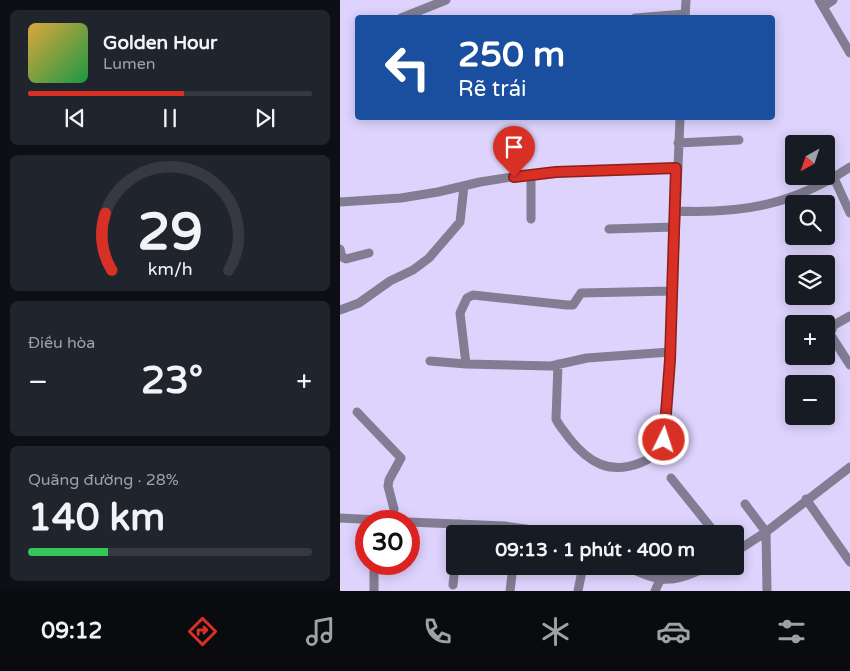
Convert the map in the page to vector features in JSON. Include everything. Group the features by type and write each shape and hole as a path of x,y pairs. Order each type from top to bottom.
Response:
{"street":[{"path":"408,15 446,0"},
{"path":"685,15 686,0"},
{"path":"834,0 821,3 850,53"},
{"path":"558,364 556,406 558,424 587,458 610,468 629,467 657,454 664,440 670,352 674,211 680,120"},
{"path":"678,143 739,140"},
{"path":"835,177 850,167"},
{"path":"340,203 400,198 531,174 676,168"},
{"path":"531,174 531,219"},
{"path":"835,180 850,212"},
{"path":"674,211 724,212 750,209 780,202 818,185"},
{"path":"340,310 358,303 390,281 413,270 429,258 460,222 464,186"},
{"path":"609,229 674,227"},
{"path":"340,249 342,257 346,259 369,253"},
{"path":"466,364 460,313 467,298 473,296 573,305 581,293 672,291"},
{"path":"850,316 834,325 830,334 850,365"},
{"path":"430,361 466,364 558,364 587,358 670,352"},
{"path":"357,412 401,458 389,480 388,486 394,510"},
{"path":"744,546 766,532 806,499 850,467"},
{"path":"671,478 709,525"},
{"path":"806,499 850,562"},
{"path":"745,504 766,532 767,591"},
{"path":"340,518 355,519"},
{"path":"420,522 467,525"},
{"path":"374,575 374,591"},
{"path":"453,585 454,575"},
{"path":"510,591 512,575"},
{"path":"578,591 581,575"},
{"path":"644,575 660,580 682,578 689,575"},
{"path":"655,591 660,580"}],"route":[{"path":"514,177 556,172 676,168 670,360 664,440"}]}
